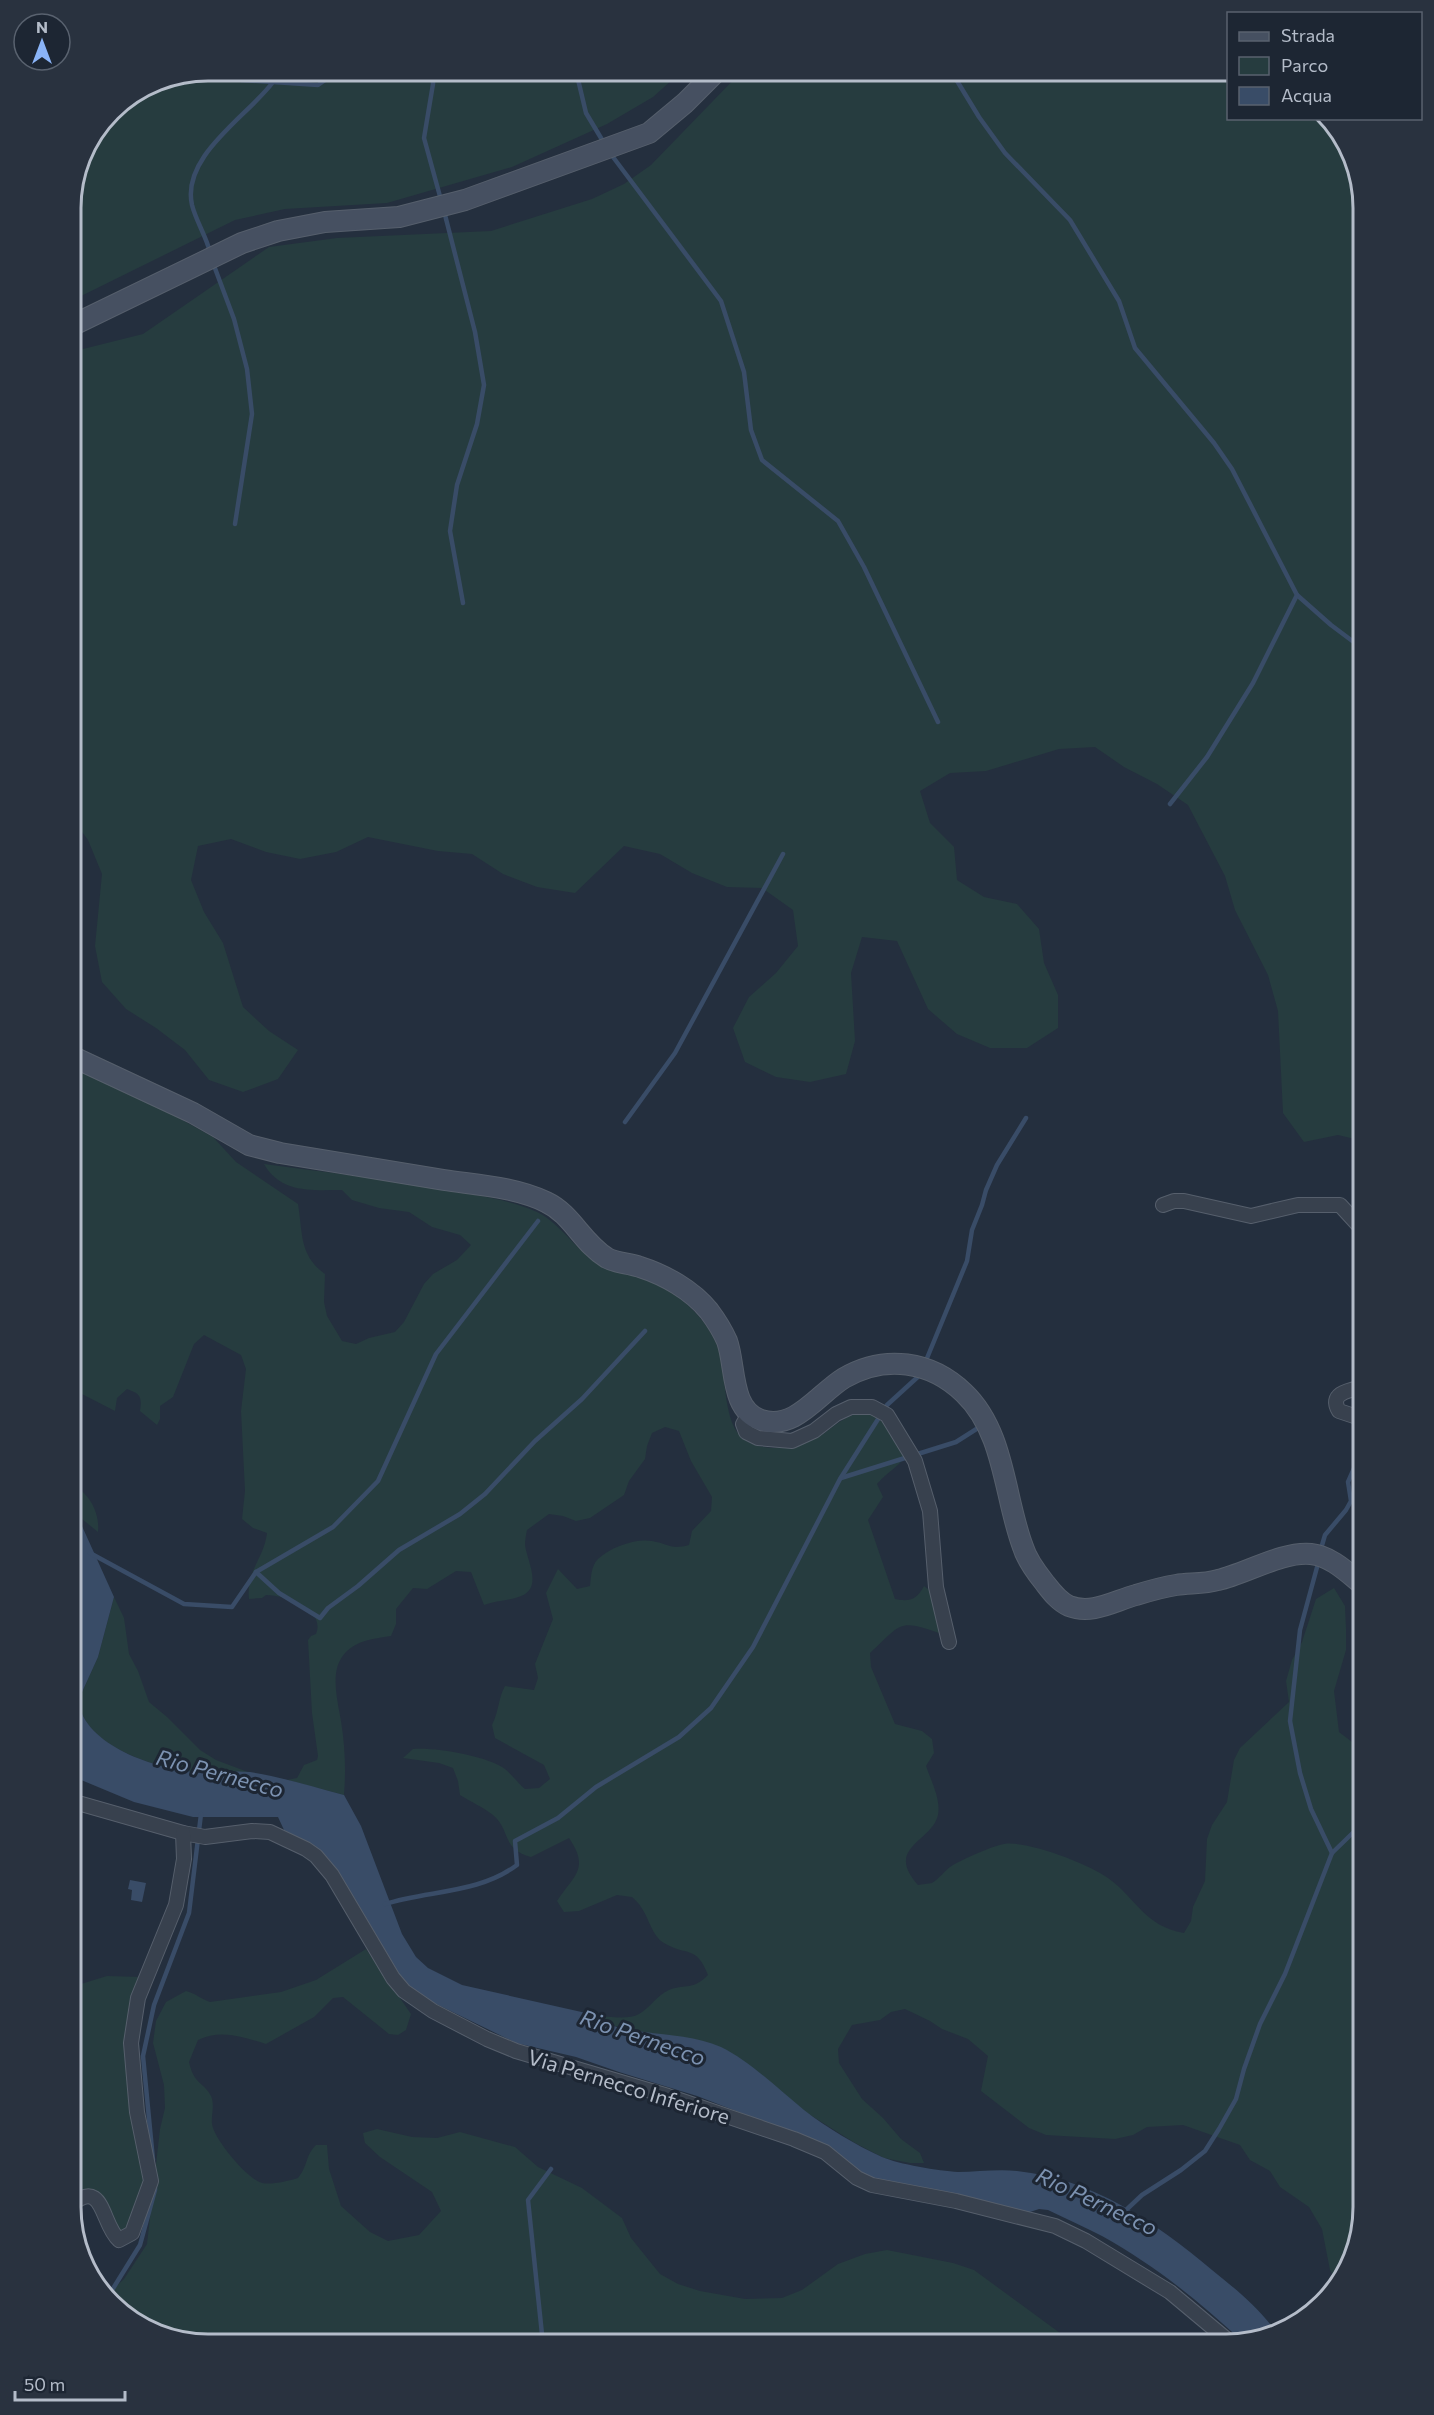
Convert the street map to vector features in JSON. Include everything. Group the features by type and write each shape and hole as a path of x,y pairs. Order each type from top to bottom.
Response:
{"main road":[{"path":"81,321 242,243 278,231 325,222 399,217 465,200 649,133 707,81"},
{"path":"81,1061 194,1113 249,1145 279,1153 496,1188 547,1202 567,1218 593,1248 610,1260 662,1275 688,1291 709,1311 727,1341 739,1398 749,1414 761,1421 776,1422 797,1416 843,1379 866,1368 889,1363 915,1364 932,1370 968,1397 990,1429 1023,1549 1036,1572 1056,1598 1071,1607 1097,1608 1173,1585 1216,1581 1280,1559 1306,1553 1322,1556 1353,1578"}],"street":[{"path":"1163,1205 1174,1201 1184,1201 1251,1216 1298,1205 1340,1205 1353,1219"},
{"path":"1353,1390 1341,1393 1336,1398 1339,1411 1353,1415"},
{"path":"749,1414 743,1424 746,1432 758,1438 781,1441 802,1438 836,1414 851,1407 872,1407 887,1415 915,1461 930,1510 936,1587 949,1642"},
{"name":"Via Pernecco Inferiore","path":"81,1804 194,1835 270,1832 316,1856 332,1875 393,1978 404,1991 433,2011 516,2051 668,2096 794,2139 825,2152 857,2178 872,2185 956,2201 1055,2226 1095,2246 1170,2292 1220,2334"},
{"path":"81,2197 95,2198 112,2234 119,2240 132,2233 151,2181 137,2112 131,2043 138,1998 168,1926 178,1896 184,1859 194,1835"}],"green space":[{"path":"200,81 671,81 653,97 607,124 512,167 387,203 285,209 235,220 81,296 81,200 85,175 94,152 107,131 124,113 152,94 175,85"},
{"path":"732,81 1227,81 1227,120 1317,120 1332,138 1346,167 1353,200 1353,1139 1338,1135 1304,1142 1283,1113 1278,1011 1268,975 1235,910 1225,876 1188,805 1095,747 1059,749 986,771 950,773 920,791 930,823 954,847 957,880 984,897 1017,904 1039,929 1044,963 1058,995 1058,1028 1027,1048 990,1048 957,1034 928,1009 897,941 862,937 851,973 855,1041 846,1074 810,1082 776,1077 745,1062 733,1028 749,997 776,973 798,946 793,910 762,888 727,887 692,873 660,854 624,846 575,893 537,887 503,874 472,854 438,851 368,837 336,852 300,859 266,852 231,839 198,846 191,880 204,912 223,943 243,1007 269,1031 298,1050 278,1079 243,1092 209,1080 185,1050 126,1009 102,982 95,946 102,874 88,840 81,831 81,350 143,334 269,247 337,238 491,231 592,199 624,184 651,165"},
{"path":"81,1072 164,1110 213,1137 236,1162 298,1204 306,1251 325,1274 324,1302 327,1316 342,1341 356,1344 369,1338 395,1332 404,1322 424,1284 433,1274 457,1260 471,1245 460,1235 432,1227 409,1212 379,1208 352,1200 342,1190 309,1190 289,1185 279,1181 264,1164 479,1196 515,1204 537,1212 555,1224 586,1255 603,1267 656,1284 672,1293 695,1312 704,1322 716,1343 732,1423 745,1440 763,1447 796,1446 815,1439 852,1415 865,1413 872,1414 881,1420 906,1456 877,1484 883,1497 868,1520 895,1599 912,1599 924,1586 932,1592 942,1634 908,1625 895,1630 870,1653 871,1667 895,1724 922,1731 932,1739 934,1753 926,1766 937,1796 938,1815 928,1832 908,1853 906,1862 909,1872 918,1885 932,1883 953,1865 993,1847 1004,1844 1027,1846 1058,1854 1099,1872 1118,1886 1150,1918 1170,1929 1184,1933 1191,1921 1193,1907 1205,1881 1207,1839 1212,1825 1227,1802 1234,1760 1240,1748 1289,1702 1286,1681 1316,1599 1334,1588 1345,1606 1346,1629 1346,1650 1334,1691 1339,1732 1353,1743 1353,2207 1349,2240 1333,2275 1322,2229 1309,2207 1280,2187 1270,2171 1250,2160 1240,2145 1183,2125 1147,2127 1133,2135 1115,2139 1046,2135 1029,2128 981,2091 988,2056 968,2039 942,2029 905,2009 891,2012 880,2020 852,2025 838,2049 839,2063 862,2099 901,2139 920,2153 924,2163 884,2158 855,2143 807,2113 753,2069 722,2048 600,2023 597,2015 635,2016 665,1992 698,1983 708,1975 704,1965 695,1955 660,1940 644,1911 632,1897 617,1895 579,1911 564,1912 557,1901 574,1878 579,1865 578,1857 569,1838 531,1857 521,1854 511,1844 499,1821 493,1815 460,1795 453,1768 439,1763 403,1758 413,1749 447,1751 474,1756 505,1769 525,1789 539,1788 550,1779 544,1765 495,1738 492,1725 503,1691 505,1686 534,1690 538,1678 535,1664 553,1619 546,1593 558,1569 577,1589 590,1586 593,1568 598,1559 624,1544 645,1540 673,1547 689,1545 692,1531 711,1511 712,1497 691,1461 679,1431 665,1427 652,1433 645,1459 629,1481 624,1495 590,1518 576,1521 549,1514 527,1530 525,1545 532,1573 528,1592 512,1599 484,1605 471,1572 456,1571 427,1589 413,1588 396,1609 396,1624 391,1636 371,1639 347,1651 338,1664 336,1672 344,1749 344,1795 287,1780 297,1778 304,1765 317,1760 318,1756 312,1713 308,1640 316,1634 318,1625 310,1611 293,1601 266,1595 262,1598 249,1599 250,1580 267,1533 253,1528 242,1519 245,1491 241,1411 246,1369 241,1355 204,1335 194,1344 173,1397 160,1406 160,1419 157,1425 140,1411 141,1402 138,1394 127,1389 117,1398 115,1411 81,1394"},
{"path":"81,1491 95,1511 98,1532 81,1518"},
{"path":"114,1597 124,1618 129,1654 149,1702 200,1750 216,1760 248,1772 199,1773 176,1769 141,1759 107,1742 93,1730 81,1711 81,1694 98,1657"},
{"path":"366,1949 411,2014 406,2030 398,2035 389,2034 343,1997 333,1998 314,2017 266,2044 224,2035 198,2040 189,2062 196,2079 211,2096 214,2131 232,2158 248,2174 262,2183 298,2178 316,2145 327,2145 329,2169 341,2206 370,2232 388,2241 419,2235 441,2211 432,2192 380,2157 365,2143 363,2133 377,2129 412,2137 437,2138 460,2132 515,2147 538,2167 582,2188 622,2218 631,2238 660,2274 678,2284 700,2291 745,2299 782,2298 802,2290 838,2264 865,2254 887,2250 953,2263 974,2270 1061,2334 200,2334 183,2332 152,2321 138,2313 112,2290 124,2279 147,2244 160,2129 165,2108 164,2085 153,2043 156,2021 166,2002 186,1991 210,2002 281,1992 316,1980"},
{"path":"107,1976 141,1977 133,2003 148,2177 130,2229 121,2235 100,2199 81,2199 81,1984"}],"water":[{"path":"81,1524 114,1597 98,1657 81,1694"},
{"name":"Rio Pernecco","path":"81,1711 94,1731 108,1742 143,1760 180,1770 250,1772 344,1795 361,1826 402,1934 416,1957 428,1968 462,1985 586,2013 618,2027 687,2037 721,2047 753,2068 822,2123 889,2160 950,2171 1017,2171 1072,2183 1097,2193 1168,2235 1247,2299 1271,2326 1251,2332 1234,2334 1158,2271 1102,2236 1048,2210 1039,2209 1027,2213 872,2181 819,2143 697,2096 576,2057 516,2043 428,2000 410,1988 399,1974 328,1858 284,1830 278,1817 193,1817 134,1802 81,1780"},
{"path":"130,1880 146,1883 142,1902 131,1900 132,1890 128,1889"}],"waterway":[{"path":"257,81 318,85 324,81"},
{"path":"433,81 424,138 441,200"},
{"path":"578,81 586,113 604,143"},
{"path":"957,81 1005,153 1070,220 1119,301 1135,348 1214,443 1232,469 1297,595 1353,642"},
{"path":"210,252 192,205 191,187 196,170 219,138 273,82"},
{"path":"610,153 721,301 744,372 751,430 762,460 838,521 864,567 938,722"},
{"path":"444,211 475,332 484,385 477,424 457,485 450,531 463,603"},
{"path":"213,263 234,319 247,369 252,414 235,524"},
{"path":"1170,804 1207,757 1253,683 1297,595"},
{"path":"625,1122 675,1053 783,854"},
{"path":"925,1363 967,1261 972,1230 986,1190 997,1165 1026,1118"},
{"path":"90,1553 184,1604 232,1607 256,1572 333,1527 378,1481 436,1354 538,1221"},
{"path":"256,1572 279,1593 320,1618 328,1608 358,1586 399,1550 460,1514 485,1494 535,1441 582,1399 645,1331"},
{"path":"385,1904 470,1886 502,1874 517,1865 515,1841 558,1818 596,1787 679,1737 711,1708 753,1647 840,1479 887,1405 921,1374"},
{"path":"841,1478 956,1442 978,1428"},
{"path":"1320,1552 1325,1535 1351,1501 1348,1482 1353,1471"},
{"path":"1319,1560 1300,1630 1290,1721 1300,1773 1311,1809 1332,1853"},
{"path":"153,2160 143,2056 154,2005 189,1913 201,1814"},
{"name":"Rio Pernecco","path":"1125,2211 1142,2195 1181,2170 1205,2151 1219,2129 1236,2099 1260,2024 1285,1974 1332,1853 1353,1833"},
{"path":"542,2334 528,2200 551,2169"},
{"path":"112,2290 140,2245 155,2183"}]}
